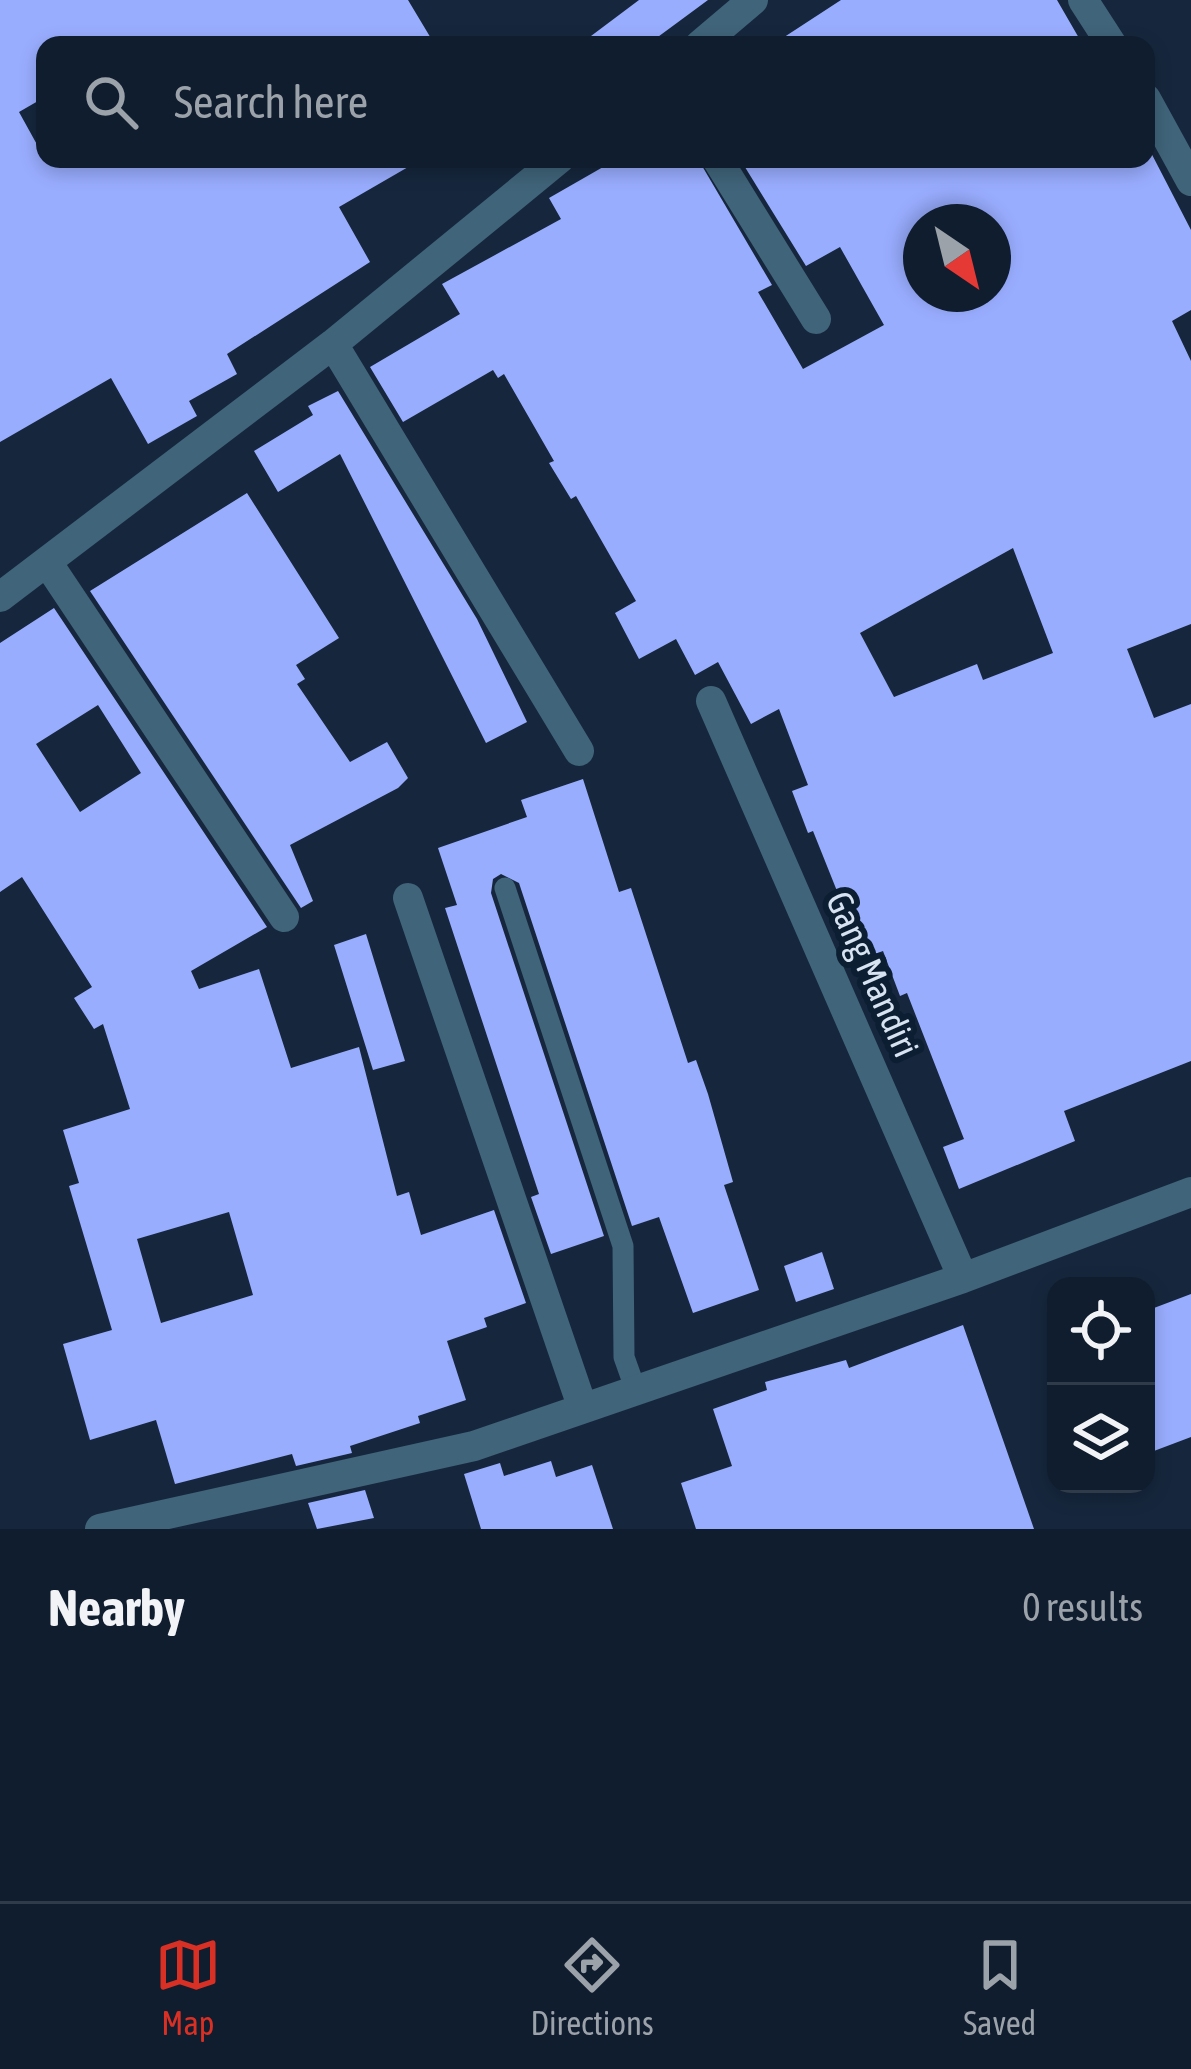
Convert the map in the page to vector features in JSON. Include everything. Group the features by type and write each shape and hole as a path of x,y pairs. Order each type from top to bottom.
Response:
{"street":[{"path":"711,36 753,0"},
{"path":"1083,0 1106,36"},
{"path":"1155,115 1191,181"},
{"path":"0,597 333,344 548,168"},
{"path":"723,168 816,319"},
{"path":"333,344 579,751"},
{"path":"47,562 284,917"},
{"name":"Gang Mandiri","path":"711,701 963,1278"},
{"path":"408,898 582,1406"},
{"path":"100,1529 474,1446 963,1278 1191,1192"}],"lane":[{"path":"505,888 623,1246 624,1357 634,1388"}],"building":[{"path":"0,0 408,0 430,36 36,36 36,102 19,112 36,143 36,168 406,168 339,207 370,262 227,354 237,374 189,401 197,416 148,444 111,378 0,442"},
{"path":"639,0 708,0 659,36 591,36"},
{"path":"841,0 1057,0 1078,36 786,36"},
{"path":"1155,160 1191,230 1191,310 1172,321 1191,361 1191,624 1127,649 1154,718 1191,704 1191,1061 1064,1111 1075,1141 959,1189 943,1147 964,1139 907,993 900,996 883,951 872,955 846,888 837,891 813,831 808,833 792,791 808,785 779,709 751,724 718,662 695,675 676,639 639,659 615,613 636,601 576,496 571,499 549,463 554,461 504,374 498,378 493,370 403,422 370,367 460,314 442,284 561,219 549,198 601,168 703,168 772,285 758,292 803,369 884,325 840,247 806,266 746,168 1155,168","holes":["1013,548 1053,653 983,680 977,664 894,697 860,633"]},
{"path":"338,391 477,619 527,722 486,743 340,454 278,492 254,451 313,415 308,406"},
{"path":"247,493 339,638 296,665 305,679 297,684 350,762 387,742 408,778 398,788 290,845 313,901 301,908 90,591"},
{"path":"54,608 267,927 191,971 199,989 259,969 291,1068 359,1047 397,1196 409,1192 421,1235 494,1210 526,1303 484,1318 487,1327 447,1341 466,1400 418,1416 420,1423 350,1446 352,1453 296,1466 292,1454 175,1484 156,1420 90,1440 63,1344 112,1330 69,1186 79,1183 63,1130 130,1109 103,1024 94,1029 74,998 92,987 22,877 0,892 0,643","holes":["98,705 141,773 80,812 36,744","229,1212 253,1295 161,1323 137,1239"]},
{"path":"583,779 619,892 631,888 688,1063 696,1060 708,1094 733,1182 724,1185 759,1290 693,1313 659,1217 632,1226 519,883 501,874 493,879 491,893 604,1236 551,1254 531,1197 539,1194 445,908 457,905 438,848 527,817 521,800"},
{"path":"366,934 405,1061 373,1070 334,945"},
{"path":"822,1252 834,1289 796,1302 784,1266"},
{"path":"1191,1294 1191,1437 1155,1451 1155,1385 1155,1308"},
{"path":"963,1325 1034,1529 696,1529 681,1483 732,1466 713,1409 767,1390 765,1382 846,1360 849,1368"},
{"path":"551,1461 556,1477 592,1465 613,1529 481,1529 464,1474 500,1463 504,1476"},
{"path":"365,1490 374,1518 317,1529 308,1503"}]}
